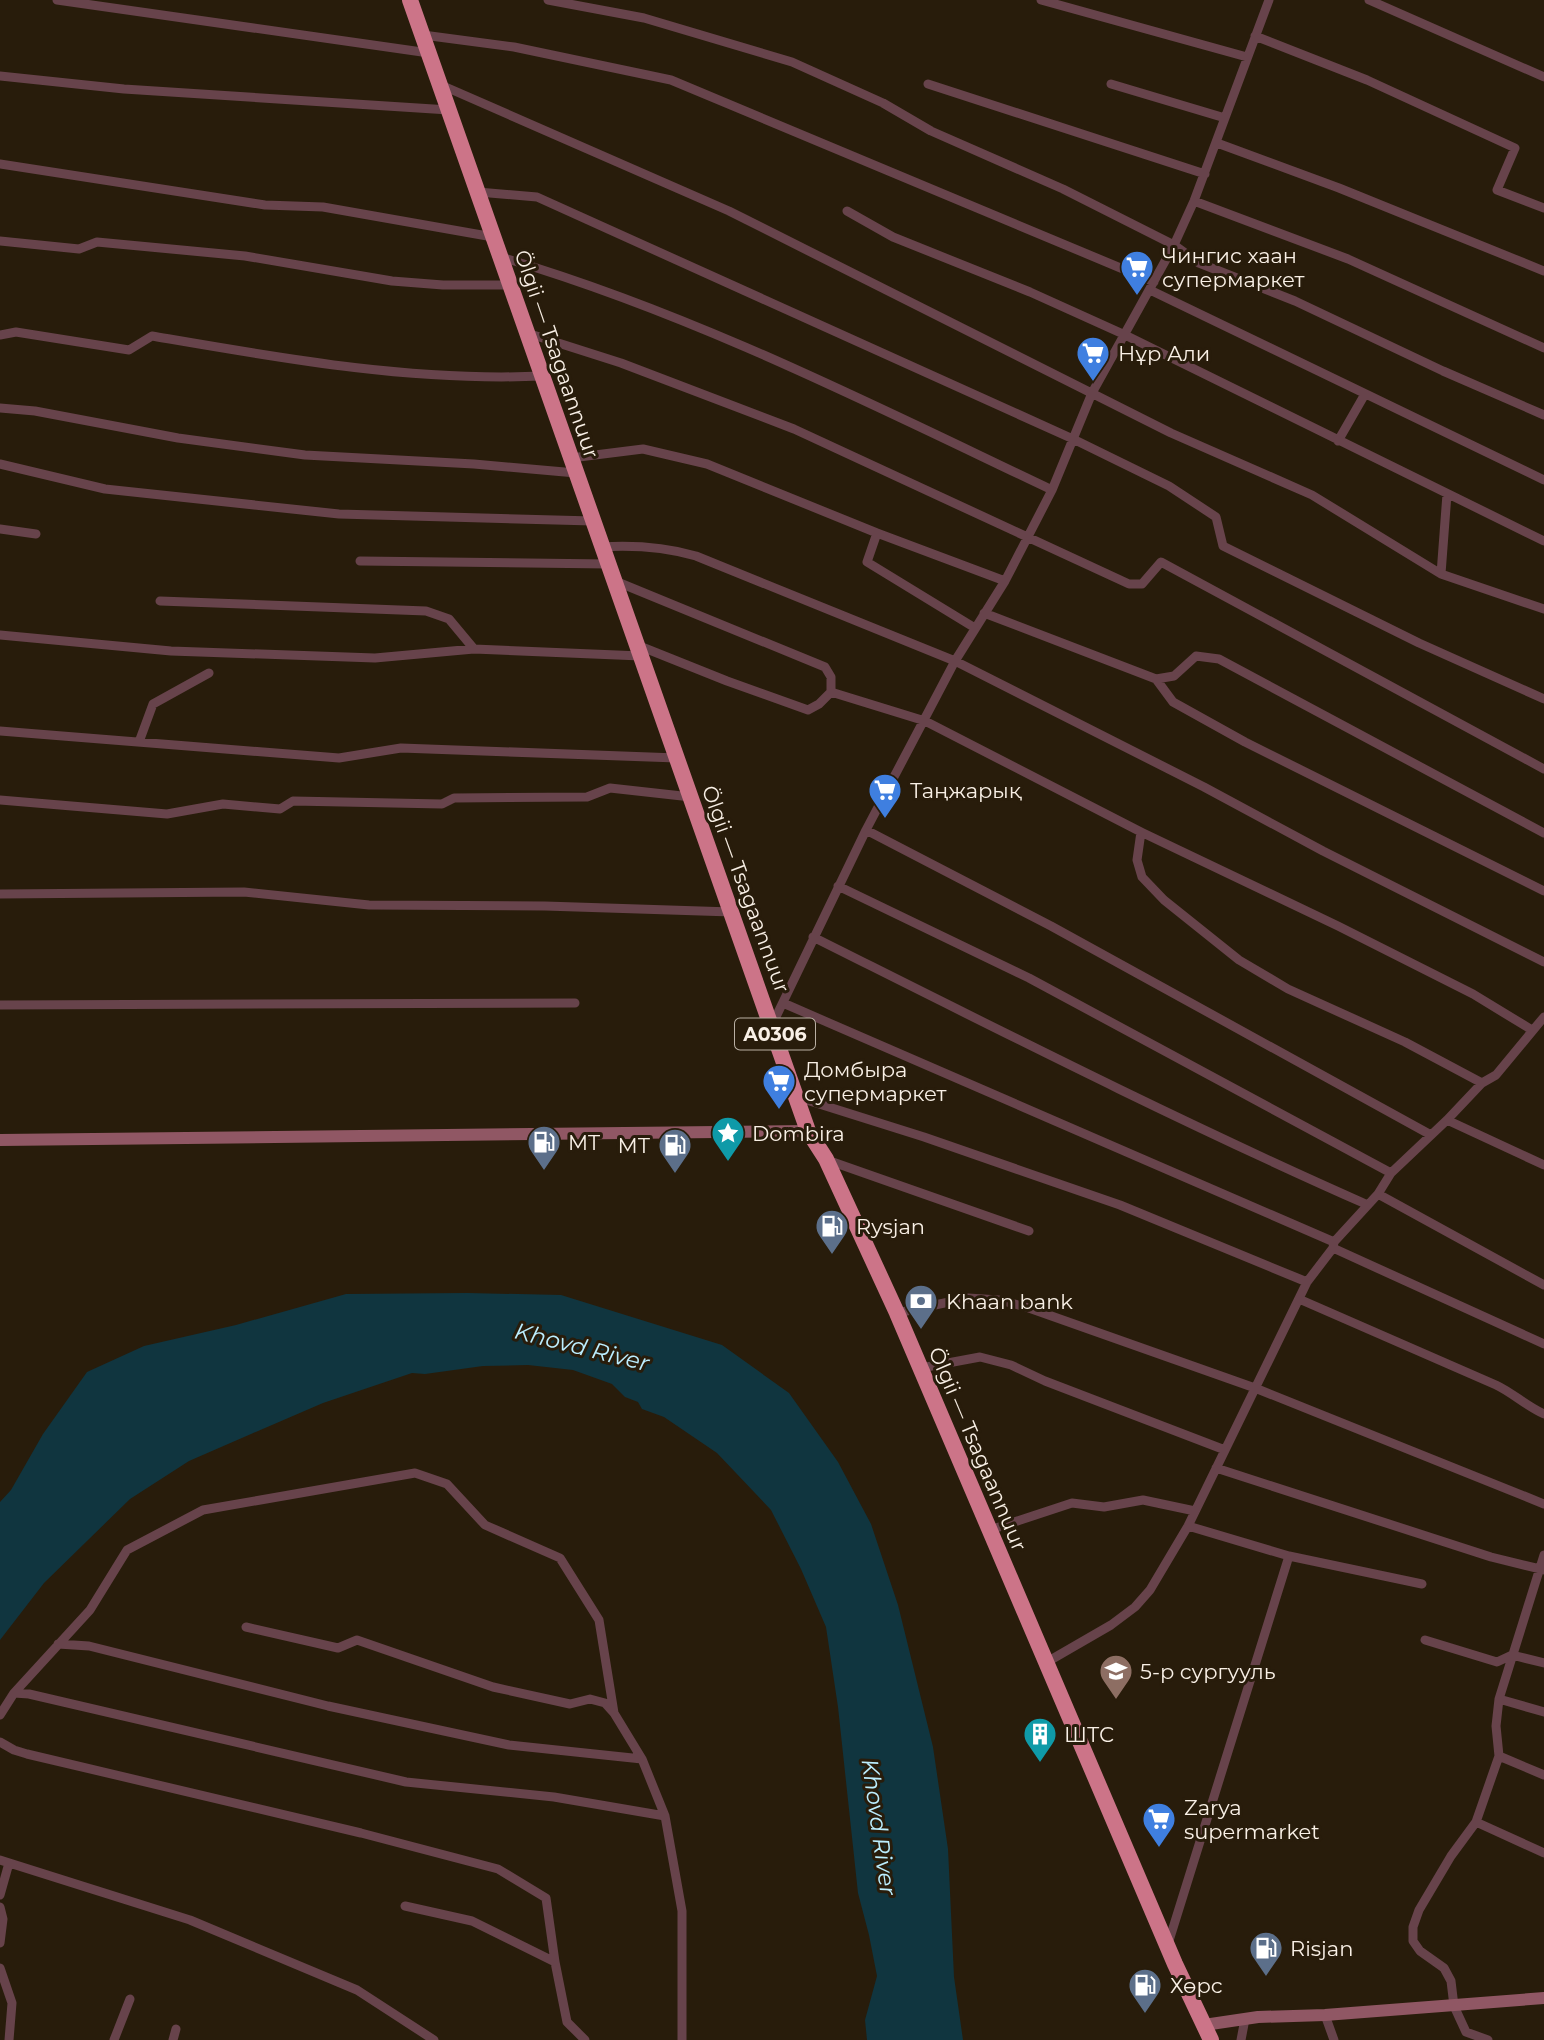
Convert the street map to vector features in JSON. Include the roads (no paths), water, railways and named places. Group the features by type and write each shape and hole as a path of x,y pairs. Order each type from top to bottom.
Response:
{"highway":[{"name":"Ölgii — Tsagaannuur","path":"410,0 808,1130 826,1159 897,1313 1207,2032"}],"street":[{"path":"57,0 429,53"},
{"path":"548,0 645,18 792,62 883,103 931,131 1063,189 1174,245 1199,263 1295,301 1544,415"},
{"path":"1041,0 1247,57"},
{"path":"772,1025 866,830 955,662 1027,539 1052,490 1092,393 1174,245 1205,174 1269,0"},
{"path":"1369,0 1544,77"},
{"path":"423,35 514,47 671,80 1152,286 1365,394 1544,480"},
{"path":"1255,36 1367,80 1515,148 1497,190 1544,208"},
{"path":"0,76 124,89 449,110"},
{"path":"928,84 1205,174"},
{"path":"440,85 729,211 1171,433 1312,495 1441,574 1544,609"},
{"path":"1111,85 1225,118"},
{"path":"1217,143 1339,188 1544,271"},
{"path":"0,164 265,205 323,207 493,237"},
{"path":"478,192 537,197 1073,439 1169,486 1216,517 1223,546 1419,643 1544,699"},
{"path":"1194,201 1348,258 1544,348"},
{"path":"847,211 893,237 1030,292 1123,334 1544,541"},
{"path":"0,240 79,249 97,242 245,256 392,281 443,285 510,285"},
{"path":"501,257 563,275 734,343 1052,490"},
{"path":"0,335 16,332 129,350 152,336 269,356 415,372 495,378 542,376"},
{"path":"527,333 621,363 794,429 1129,584 1142,584 1161,562 1544,769"},
{"path":"1338,441 1365,394"},
{"path":"0,408 35,411 178,438 305,455 574,466 643,449 707,464 1004,581"},
{"path":"0,464 106,489 339,514 593,521"},
{"path":"1441,574 1447,494"},
{"path":"0,529 36,534"},
{"path":"877,533 867,562 975,628"},
{"path":"602,547 635,545 666,548 696,556 955,662 1544,962"},
{"path":"360,561 608,564"},
{"path":"0,635 171,651 375,658 474,649 639,651 808,710 831,692 831,677 825,667 614,580"},
{"path":"160,601 426,611 449,619 474,649"},
{"path":"984,612 1156,679 1174,676 1196,656 1219,659 1544,833"},
{"path":"139,742 153,704 209,673"},
{"path":"1156,679 1173,702 1245,742 1544,891"},
{"path":"831,692 925,721 1141,832 1339,926 1473,994 1532,1030"},
{"path":"0,731 339,758 401,748 677,758"},
{"path":"0,800 167,814 223,804 279,809 293,801 442,804 454,798 587,797 610,788 691,797"},
{"path":"866,830 1051,926 1431,1135"},
{"path":"1141,832 1137,860 1142,877 1164,900 1239,960 1288,989 1405,1042 1482,1083"},
{"path":"838,886 1029,978 1391,1173"},
{"path":"0,894 244,892 369,905 545,906 732,912"},
{"path":"813,937 1081,1072 1368,1205"},
{"path":"0,1005 575,1003"},
{"path":"783,1003 1333,1245 1544,1344"},
{"path":"1047,1662 1111,1625 1135,1607 1150,1590 1188,1526 1307,1282 1333,1245 1378,1194 1391,1173 1482,1083 1496,1075 1544,1017"},
{"path":"797,1097 924,1137 1120,1205 1307,1282"},
{"path":"1447,1120 1544,1165"},
{"path":"0,1140 808,1130"},
{"path":"826,1159 1029,1231"},
{"path":"1378,1194 1544,1285"},
{"path":"897,1313 968,1298 999,1300 1255,1388 1544,1504"},
{"path":"1299,1299 1496,1385 1544,1414"},
{"path":"920,1368 981,1357 1011,1366 1225,1450"},
{"path":"1216,1468 1491,1557 1542,1569"},
{"path":"0,1714 14,1693 90,1610 127,1550 203,1510 415,1473 447,1484 485,1525 560,1558 599,1620 614,1713"},
{"path":"990,1530 1072,1503 1104,1507 1143,1500 1195,1511"},
{"path":"1188,1526 1289,1556 1422,1584"},
{"path":"1488,2040 1466,2032 1454,2007 1451,1981 1444,1968 1420,1951 1413,1941 1413,1927 1419,1910 1451,1856 1476,1822 1499,1756 1496,1726 1499,1699 1542,1569 1544,1555"},
{"path":"1168,1944 1289,1556"},
{"path":"246,1627 338,1648 357,1640 492,1687 570,1704 590,1699 605,1703 642,1759 665,1816 682,1911 682,2040"},
{"path":"1425,1640 1497,1662 1512,1655 1544,1663"},
{"path":"58,1644 89,1646 328,1706 509,1745 642,1759"},
{"path":"14,1693 29,1694 242,1742 406,1782 554,1797 665,1816"},
{"path":"1499,1699 1544,1712"},
{"path":"0,1742 14,1750 348,1829 498,1869 546,1898 555,1962 568,2022 585,2040"},
{"path":"1499,1756 1544,1775"},
{"path":"1476,1822 1544,1853"},
{"path":"0,1895 5,1862 190,1920 357,1990 434,2040"},
{"path":"405,1906 472,1922 555,1962"},
{"path":"0,1907 3,1919 0,1944"},
{"path":"0,1968 12,2003 9,2040"},
{"path":"1207,2032 1245,2019 1454,2007 1544,1998"},
{"path":"114,2040 130,1999"},
{"path":"1325,2015 1335,2040"},
{"path":"1241,2040 1245,2019"},
{"path":"173,2040 176,2029"}],"water":[{"name":"Khovd River","path":"346,1294 561,1295 722,1345 789,1393 838,1462 871,1524 898,1605 933,1747 948,1849 954,1977 963,2040 867,2040 865,2020 877,1976 858,1893 838,1707 826,1627 771,1510 717,1453 664,1417 642,1409 638,1402 625,1397 612,1384 573,1370 528,1365 483,1366 425,1374 412,1373 323,1403 189,1461 130,1499 44,1583 0,1640 0,1502 11,1490 43,1434 87,1372 144,1346 236,1325"}],"place":[{"name":"Чингис хаан супермаркет","path":"1137,297"},
{"name":"Нұр Али","path":"1093,383"},
{"name":"Таңжарық","path":"885,820"},
{"name":"Домбыра супермаркет","path":"779,1111"},
{"name":"Dombira","path":"728,1163"},
{"name":"MT","path":"544,1172"},
{"name":"МТ","path":"675,1175"},
{"name":"Rysjan","path":"832,1256"},
{"name":"Khaan bank","path":"921,1331"},
{"name":"5-р сургууль","path":"1116,1701"},
{"name":"ШТС","path":"1040,1764"},
{"name":"Zarya supermarket","path":"1159,1849"},
{"name":"Risjan","path":"1266,1978"},
{"name":"Хөрс","path":"1145,2015"}]}
